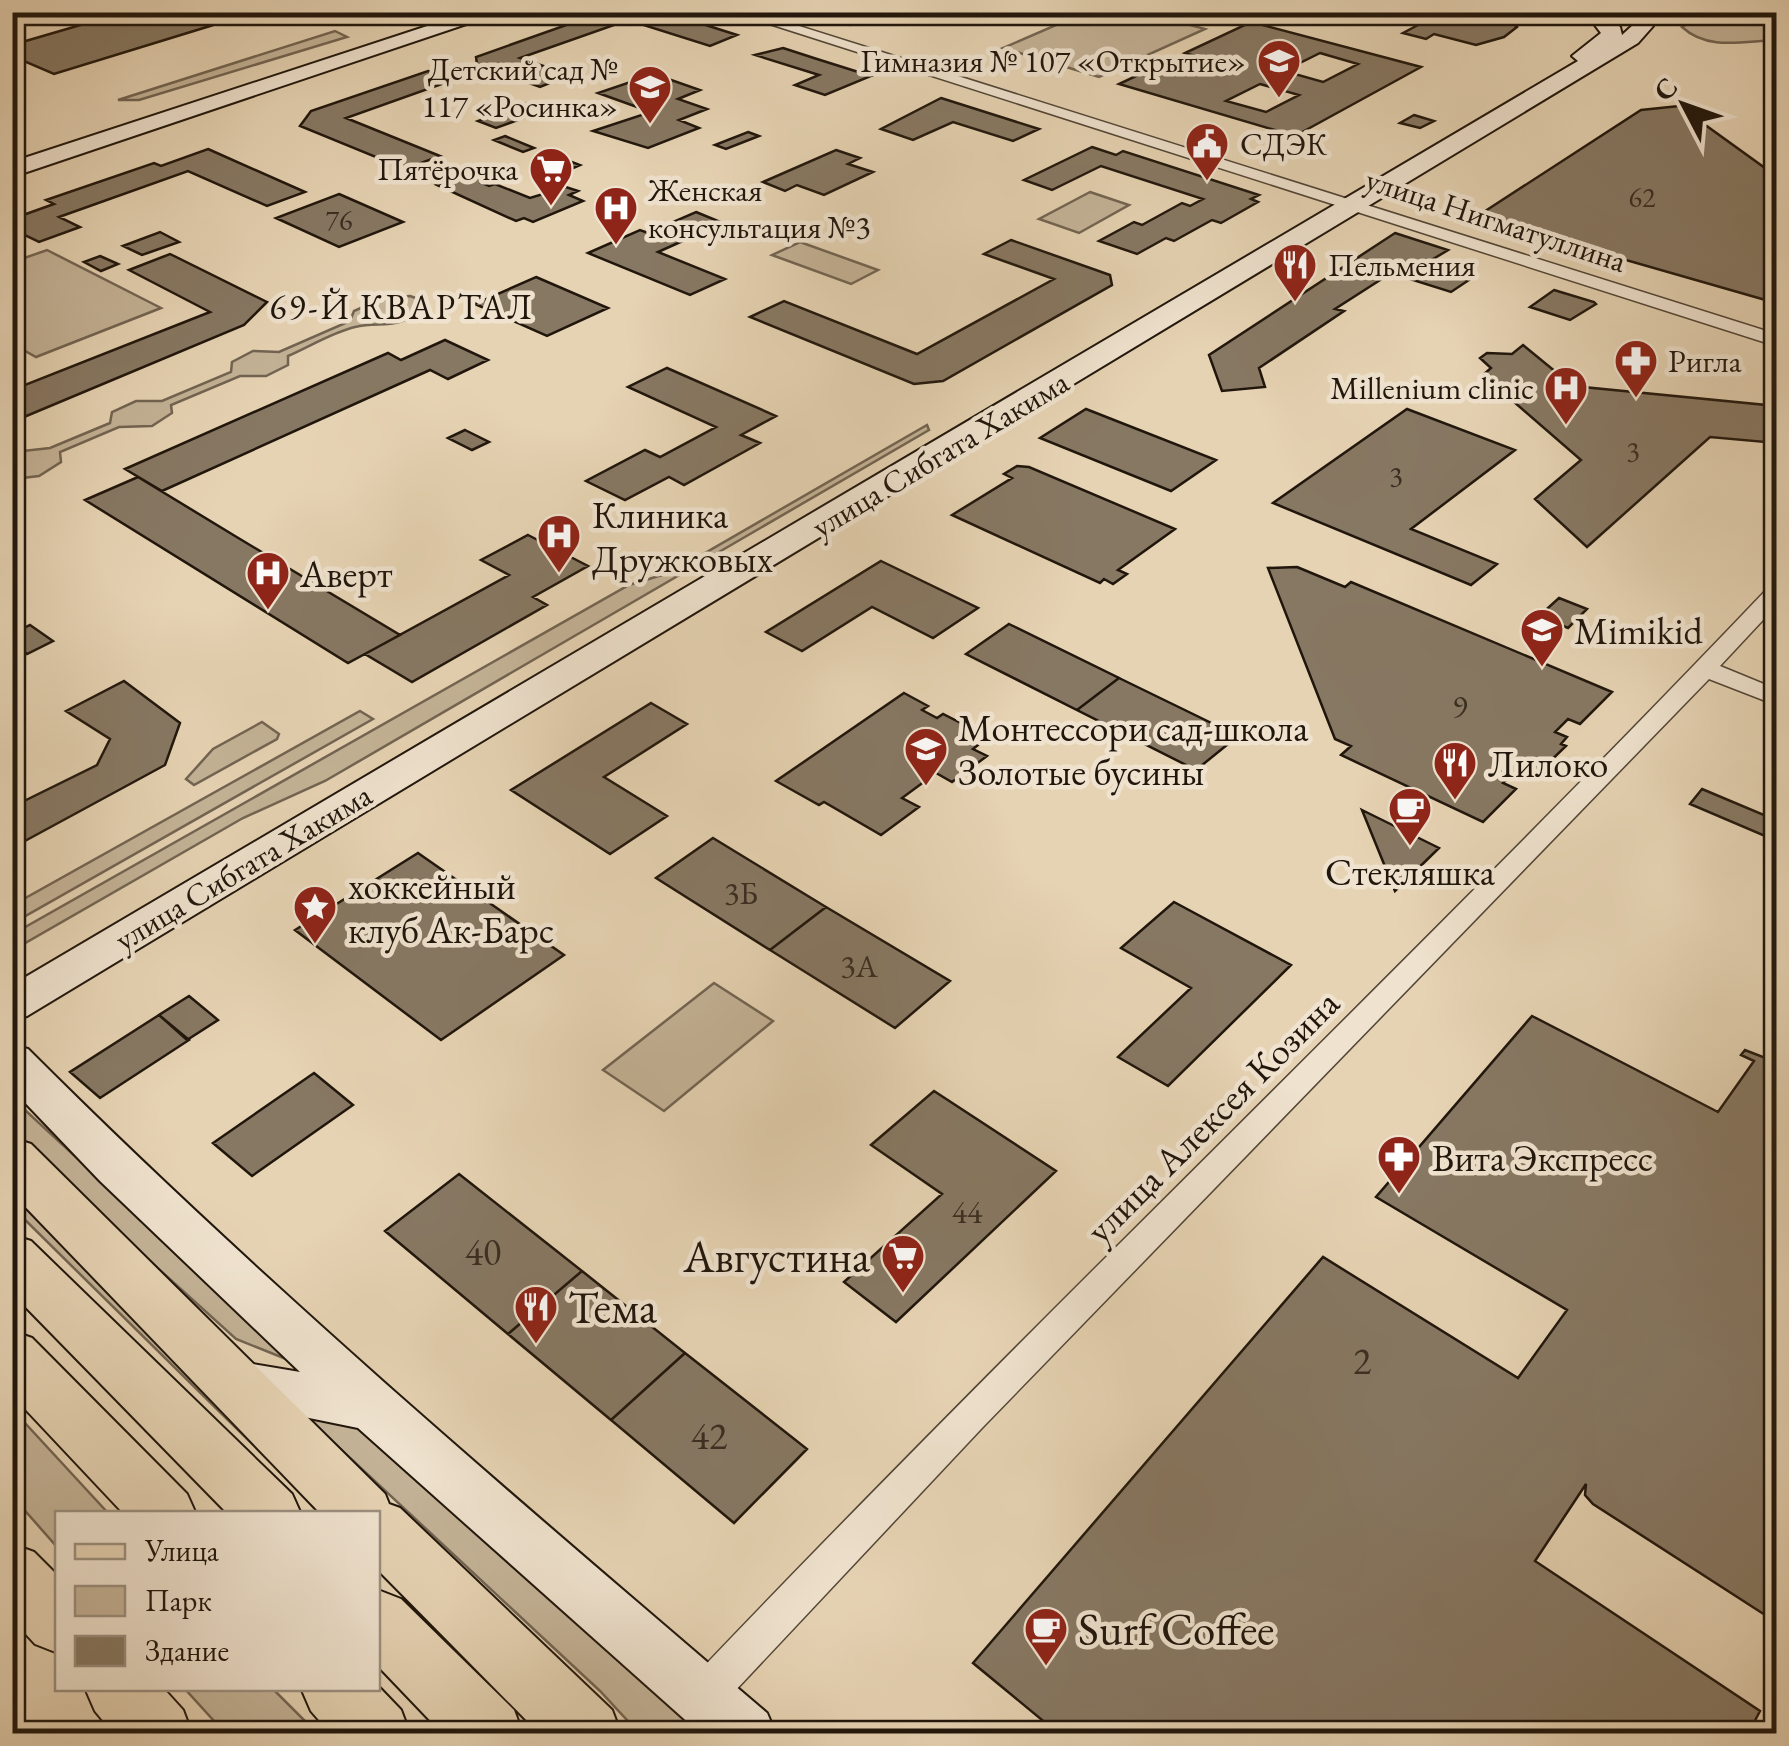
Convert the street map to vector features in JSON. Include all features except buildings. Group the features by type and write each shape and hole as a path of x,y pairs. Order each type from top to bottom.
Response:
{"main road":[{"path":"12,156 452,12"},
{"path":"12,170 492,12"},
{"name":"улица Сибгата Хакима","path":"12,1004 1346,203 1608,40 1612,35 1610,27 1594,12"},
{"name":"улица Сибгата Хакима","path":"12,978 1631,39 1643,26 1644,12"},
{"path":"123,109 318,56"},
{"path":"12,180 204,114 235,96"},
{"path":"12,1061 116,1168 372,1408 746,1734"},
{"path":"12,1158 360,1511"},
{"path":"12,1257 267,1511"},
{"path":"12,1354 162,1511"},
{"path":"229,1382 372,1408"},
{"path":"380,1530 588,1734"},
{"path":"12,1573 55,1619"},
{"path":"380,1623 490,1734"},
{"path":"121,1691 159,1734"},
{"path":"337,1691 377,1734"}],"street":[{"name":"улица Нигматуллина","path":"739,12 1776,340"},
{"name":"улица Алексея Козина","path":"704,1695 914,1472 1412,972 1776,593"},
{"path":"1706,668 1776,698"}],"green space":[{"path":"1086,12 1146,13 1205,29 1099,77 1003,48"},
{"path":"1750,18 1758,24 1776,24 1776,40 1714,42 1682,27 1687,24"},
{"path":"335,31 347,37 139,100 118,100"},
{"path":"1090,192 1129,205 1079,233 1039,219"},
{"path":"800,242 878,270 851,284 772,255"},
{"path":"47,250 161,308 36,357 13,344 13,262"},
{"path":"410,296 421,300 423,309 405,320 338,332 288,356 288,365 266,376 240,376 171,405 172,413 152,426 119,427 60,452 61,462 39,476 13,479 13,452 50,448 110,423 112,412 136,401 162,401 231,372 232,362 253,351 279,352 350,321 354,311 383,298"},
{"path":"927,425 929,430 325,781 243,818 13,950 13,934 629,585 672,572"},
{"path":"360,711 373,719 13,923 13,905"},
{"path":"262,722 279,734 277,739 194,785 186,779 213,749"},
{"path":"714,983 773,1021 664,1111 603,1070"},
{"path":"12,1098 301,1365 236,1339 13,1137"},
{"path":"12,1188 320,1511 320,1511 13,1208"},
{"path":"13,1410 106,1511 55,1511 55,1545 13,1497"},
{"path":"305,1416 366,1429 700,1733 639,1733 600,1691"},
{"path":"187,1691 275,1691 317,1733 225,1733"}],"place":[{"name":"Гимназия № 107 «Открытие»","path":"1279,99"},
{"name":"Детский сад № 117 «Росинка»","path":"650,125"},
{"name":"СДЭК","path":"1207,182"},
{"name":"Пятёрочка","path":"551,207"},
{"name":"Женская консультация №3","path":"616,246"},
{"name":"Пельмения","path":"1295,303"},
{"name":"Ригла","path":"1636,399"},
{"name":"Millenium clinic","path":"1566,426"},
{"name":"Клиника Дружковых","path":"559,574"},
{"name":"Аверт","path":"268,611"},
{"name":"Mimikid","path":"1542,668"},
{"name":"Монтессори сад-школа Золотые бусины","path":"926,787"},
{"name":"Лилоко","path":"1455,801"},
{"name":"Стекляшка","path":"1410,847"},
{"name":"хоккейный клуб Ак-Барс","path":"315,945"},
{"name":"Вита Экспресс","path":"1399,1195"},
{"name":"Августина","path":"903,1294"},
{"name":"Тема","path":"536,1345"},
{"name":"Surf Coffee","path":"1046,1667"}],"district":[{"name":"69-Й КВАРТАЛ","path":"402,306"}]}
